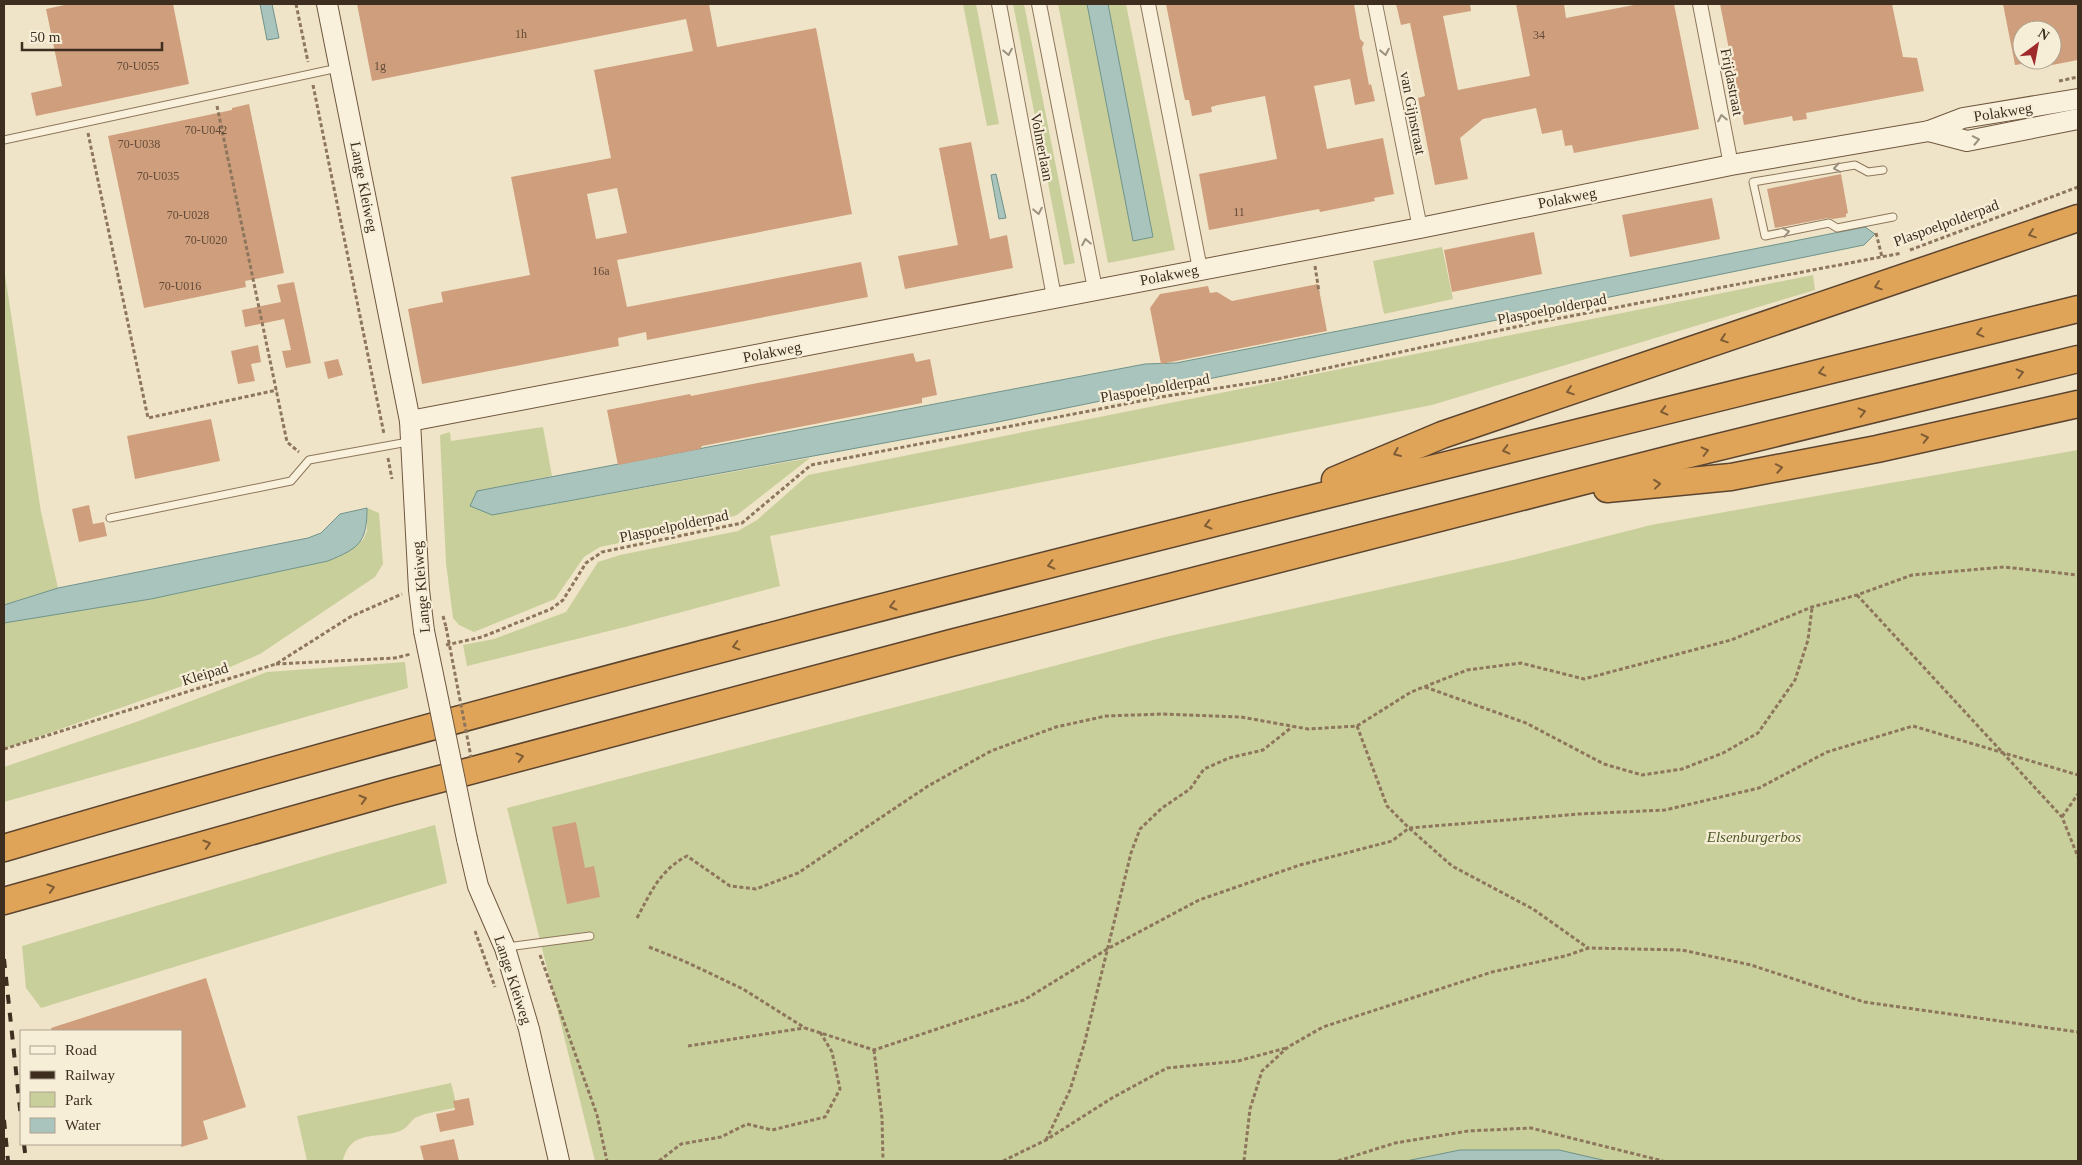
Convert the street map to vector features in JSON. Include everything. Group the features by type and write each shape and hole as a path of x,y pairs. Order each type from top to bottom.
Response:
{"highway":[{"path":"1256,513 1442,434 2078,218"},
{"path":"4,848 380,739 1256,513 2078,309"},
{"path":"4,901 391,792 622,730 1522,497 2078,359"},
{"path":"1522,497 1731,477 1877,449 2078,404"}],"street":[{"name":"Lange Kleiweg","path":"327,4 410,421 424,631 478,886 504,948 529,1029 559,1161"},
{"name":"Volmerlaan","path":"999,4 1054,297"},
{"name":"Volmerlaan","path":"1039,4 1095,289"},
{"path":"1148,4 1200,269"},
{"name":"van Gijnstraat","path":"1375,4 1420,228"},
{"name":"Frijdastraat","path":"1700,4 1731,165"},
{"name":"Polakweg","path":"410,421 1420,228 1731,165 1929,131 1963,118 2078,99"},
{"name":"Polakweg","path":"1929,131 1967,142 2078,120"}],"lane":[{"path":"4,140 294,79 310,73 341,68"},
{"path":"1883,170 1868,172 1855,165 1753,182 1765,236 1829,224 1837,228 1893,217"},
{"path":"110,518 292,482 309,460 411,441"},
{"path":"504,948 535,942 590,936"}],"path":[{"name":"Lange Kleiweg","path":"296,4 393,482"},
{"path":"215,96 287,442 309,460"},
{"path":"86,123 148,418 277,390"},
{"name":"Plaspoelpolderpad","path":"443,646 482,637 551,609 563,600 586,563 602,552 742,523 811,465 1161,398 1277,379 1529,324 1902,253 2078,187"},
{"path":"1882,257 1875,230 1884,228 1893,217"},
{"path":"1311,248 1319,292"},
{"path":"637,918 653,886 671,864 687,856 730,886 756,889 798,873 928,786 991,751 1056,727 1106,716 1162,714 1241,717 1308,729 1356,726 1411,692 1466,670 1521,663 1584,679 1731,640 1812,607 1857,595 1912,575 2004,567 2078,575"},
{"name":"Lange Kleiweg","path":"401,584 402,594"},
{"name":"Kleipad","path":"4,749 276,664 350,617 402,594"},
{"path":"1857,595 2062,816 2078,857"},
{"path":"1425,687 1526,723 1604,764 1642,775 1682,769 1723,752 1758,733 1795,680 1808,640 1812,607"},
{"name":"Lange Kleiweg","path":"446,627 467,730"},
{"path":"276,664 395,658 414,653"},
{"path":"1356,726 1387,806 1409,828 1452,866 1533,909 1589,948"},
{"path":"648,947 684,961 743,989 805,1028 874,1050 1024,1000 1109,948 1199,900 1300,865 1392,841 1409,828 1580,814 1665,810 1759,788 1826,752 1913,726 2078,774"},
{"path":"1046,1140 1070,1090 1109,948 1129,861 1140,829 1162,808 1190,789 1204,768 1229,758 1263,750 1293,727"},
{"path":"2062,816 2078,794"},
{"path":"535,942 597,1115 607,1161"},
{"path":"1244,1161 1250,1109 1262,1071 1288,1048 1323,1027 1492,972 1589,948 1682,950 1752,965 1864,1002 2078,1032"},
{"path":"688,1046 805,1028"},
{"path":"659,1161 682,1144 721,1137 747,1124 772,1130 825,1117 840,1089 832,1052 820,1032"},
{"path":"1003,1161 1046,1140 1112,1098 1167,1068 1238,1060 1288,1048"},
{"path":"874,1050 882,1118 883,1161"},
{"path":"1338,1161 1404,1142 1468,1131 1531,1128 1663,1161"}],"green space":[{"path":"963,4 976,4 999,124 987,126"},
{"path":"1013,4 1024,4 1075,263 1064,265"},
{"path":"1058,4 1087,4 1133,240 1153,236 1108,4 1126,4 1175,250 1108,263"},
{"path":"1442,247 1453,299 1384,314 1373,261"},
{"path":"4,268 41,512 58,588 4,605"},
{"path":"1813,275 1815,290 1432,405 770,536 780,586 467,666 463,645 494,639 566,612 598,562 620,555 738,531 757,520 808,475"},
{"path":"543,427 552,476 478,491 492,515 810,458 737,515 708,524 600,547 584,557 555,599 474,632 459,625 453,618 446,563 440,435 450,432 451,441"},
{"name":"Elsenburgerbos","path":"2078,450 2078,1161 595,1161 507,808 1165,637 1513,560 1651,525"},
{"path":"367,508 379,513 383,564 375,577 260,654 205,678 4,749 4,623 151,599 328,561 363,540 367,531"},
{"path":"405,662 408,688 4,802 4,767 136,722 267,672"},
{"path":"435,825 447,883 41,1008 26,988 22,946 334,853"},
{"path":"451,1083 457,1107 419,1116 404,1129 396,1132 360,1139 347,1150 343,1161 307,1161 297,1116"}],"water":[{"path":"260,4 272,4 279,38 267,40"},
{"path":"1087,4 1108,4 1153,237 1133,241"},
{"path":"996,174 1006,218 999,219 991,175"},
{"path":"1865,227 1875,234 1864,245 993,423 492,515 470,506 477,491 1145,364 1176,363"},
{"path":"367,508 365,529 359,543 354,548 328,561 151,599 4,623 4,605 58,588 308,538 321,533 340,514"},
{"path":"1460,1150 1559,1150 1607,1161 1406,1161"}],"building":[{"path":"69,4 173,4 189,84 36,116 31,93 62,86 46,9"},
{"path":"357,4 709,4 717,47 816,28 852,214 617,260 627,307 861,262 868,297 647,340 646,332 618,338 619,346 422,384 408,309 443,302 441,292 530,275 511,177 611,158 594,70 693,51 686,19 372,81","holes":["617,188 627,233 596,239 587,194"]},
{"path":"1166,4 1354,4 1360,39 1364,43 1362,48 1369,85 1371,84 1375,101 1355,105 1350,79 1314,86 1327,149 1383,138 1394,194 1374,198 1375,201 1320,212 1319,209 1209,230 1199,174 1277,159 1265,96 1218,105 1211,107 1212,112 1192,116 1189,100 1185,100"},
{"path":"1396,4 1470,4 1471,11 1443,16 1458,90 1530,76 1516,4 1564,4 1566,18 1639,4 1674,4 1699,129 1574,153 1572,145 1565,146 1562,130 1542,134 1536,108 1483,119 1460,138 1468,179 1435,185 1418,98 1425,96 1410,23 1401,25"},
{"path":"1720,4 1892,4 1903,57 1917,58 1924,91 1806,113 1807,119 1793,121 1792,116 1744,125"},
{"path":"2003,4 2078,4 2078,60 2062,63 2062,20 2012,20 2012,50"},
{"path":"249,104 284,273 245,281 246,287 144,308 108,136 232,110 232,108"},
{"path":"971,142 990,239 1007,235 1013,268 905,289 898,256 958,245 939,148"},
{"path":"1841,174 1848,213 1846,217 1828,218 1775,228 1767,189"},
{"path":"1712,198 1720,239 1630,257 1622,215"},
{"path":"1534,232 1542,274 1452,292 1444,250"},
{"path":"294,282 311,363 286,368 282,351 291,350 284,319 245,327 242,310 281,302 277,285"},
{"path":"1318,284 1327,331 1161,364 1150,308 1160,294 1208,286 1210,293 1217,292 1232,301"},
{"path":"258,345 261,362 251,364 255,381 238,384 231,351"},
{"path":"913,353 916,362 930,359 937,395 922,398 922,403 702,446 700,449 618,465 607,410 690,394 691,396"},
{"path":"338,359 343,375 328,379 324,362"},
{"path":"211,419 220,461 135,479 127,436"},
{"path":"89,505 93,524 104,522 107,536 79,542 72,509"},
{"path":"576,822 585,868 594,866 600,897 567,904 552,827"},
{"path":"206,978 246,1107 203,1121 208,1139 181,1147 182,1030 52,1030 51,1028"},
{"path":"469,1098 474,1125 440,1132 436,1114 455,1110 453,1101"},
{"path":"454,1139 459,1161 424,1161 420,1146"}],"railway":[{"path":"4,959 20,1109"},
{"path":"4,1120 8,1161"},
{"path":"24,1145 26,1161"}]}
